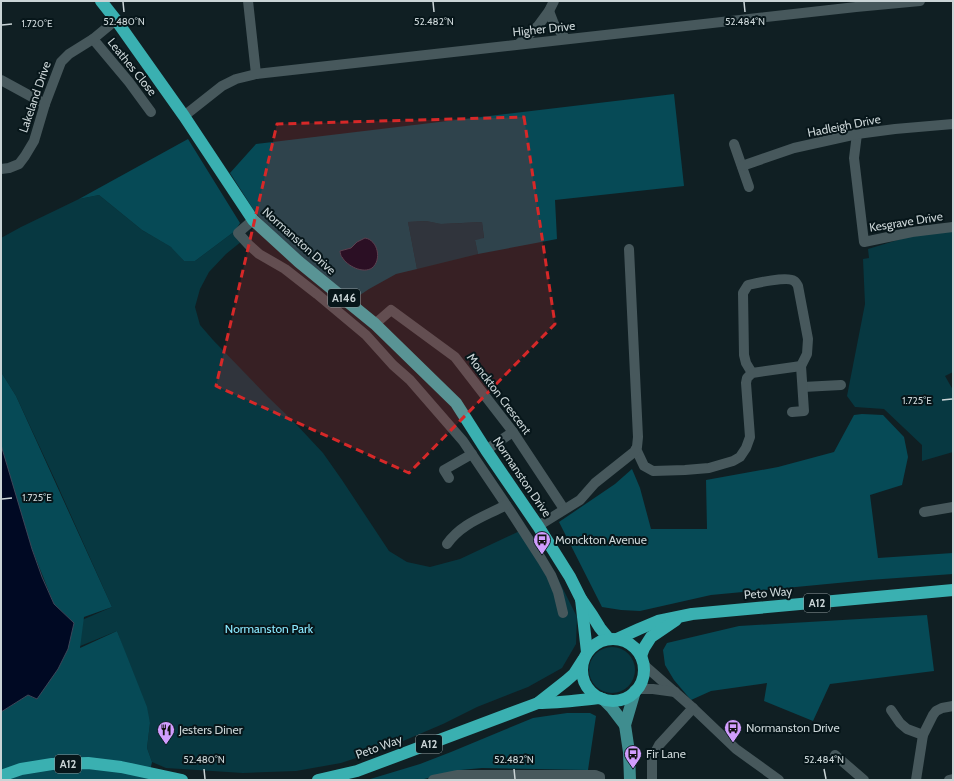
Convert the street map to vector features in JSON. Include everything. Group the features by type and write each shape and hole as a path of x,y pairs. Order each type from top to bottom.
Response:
{"highway":[{"name":"Normanston Drive","path":"101,1 184,116 253,220 299,262 375,324 456,403 538,526 600,628 613,639"},
{"name":"Peto Way","path":"613,639 658,621 700,614 953,590"},
{"name":"Normanston Drive","path":"581,599 585,656"},
{"name":"Peto Way","path":"642,661 644,648 651,637 680,617"},
{"path":"613,639 624,640 637,650 642,661 644,674 641,682 631,695 620,700 609,700 602,698 592,693 586,686 582,669 585,656 591,647 596,643 613,639"},
{"name":"Peto Way","path":"318,780 357,770 538,703 574,674 585,656"},
{"name":"Peto Way","path":"538,703 560,703 572,700 602,698"},
{"name":"A12","path":"1,776 21,769 52,764 88,763 121,767 182,780"}],"main road":[{"path":"630,780 626,725 636,690"},
{"path":"602,698 626,725"}],"street":[{"path":"248,1 256,74"},
{"path":"519,44 538,26 554,1"},
{"name":"Higher Drive","path":"184,116 222,86 236,78 256,74 566,40 856,4 920,1"},
{"path":"549,11 554,24 566,40"},
{"name":"Lakeland Drive","path":"1,168 9,168 18,164 34,141 45,104 61,62 69,54 93,40 116,20"},
{"name":"Leathes Close","path":"93,40 129,82 151,112"},
{"path":"1,80 45,104"},
{"name":"Hadleigh Drive","path":"742,166 794,148 857,134 953,124"},
{"name":"Kesgrave Drive","path":"857,134 854,158 864,247 912,232 953,227"},
{"path":"734,144 749,187"},
{"path":"253,220 238,233 249,245 259,254 285,268 366,335 393,365 410,380 457,434 472,454 551,575 558,592 563,613"},
{"path":"538,526 580,500 595,483 637,447 638,437 629,249"},
{"path":"752,372 746,363 744,355 743,293 745,283 788,279 794,281 798,286 808,339 806,354 801,366 804,411 792,412"},
{"name":"Monckton Crescent","path":"375,324 391,310 455,357 513,432 564,509"},
{"path":"636,449 644,466 653,471 709,468 733,461 740,457 746,448 750,437 746,383 747,378 752,372 801,366"},
{"path":"803,387 841,385"},
{"path":"457,434 470,425"},
{"path":"486,450 513,432"},
{"path":"449,478 444,470 472,454"},
{"path":"447,544 453,535 470,523 506,505"},
{"path":"924,512 953,506"},
{"path":"642,661 736,749 779,780"},
{"path":"636,690 653,689 675,692"},
{"path":"916,780 923,735 933,715 936,710 953,706"},
{"path":"652,780 652,758 659,745 693,708"},
{"path":"891,710 900,723 907,729 923,735"},
{"path":"834,755 864,780"},
{"path":"433,780 458,775 598,778"},
{"path":"949,780 953,779"}],"highlighted area":[{"path":"524,117 555,324 409,473 216,386 277,124"}],"green space":[{"name":"Normanston Park","path":"99,195 142,230 173,248 184,261 195,261 235,231 242,241 226,254 209,272 200,289 195,307 200,325 323,453 389,551 407,562 430,567 460,559 524,529 556,575 577,617 576,644 562,668 528,687 477,707 443,724 389,747 341,763 296,771 243,773 166,768 152,762 147,748 150,723 117,631 68,651 75,623 112,607 16,396 1,372 1,238 79,199"},
{"path":"426,221 442,224 482,222 484,239 475,240 478,254 417,269 408,222"},
{"path":"953,231 953,372 945,376 953,390 953,452 922,461 922,445 884,409 855,407 847,396 865,304 863,259 869,258 868,249 911,236"},
{"path":"607,647 617,647 625,651 631,657 635,665 635,675 631,683 625,689 617,693 607,693 599,689 593,683 589,675 589,665 593,657 599,651"}],"shaded area":[{"path":"674,94 684,186 555,200 557,239 478,254 475,240 484,238 482,222 441,224 426,221 408,222 417,269 396,274 354,299 277,237 255,212 230,173 256,144","holes":["357,242 347,263 340,251 351,248"]},
{"path":"188,139 240,223 235,231 195,261 184,261 171,247 142,230 99,195 79,199"},
{"path":"365,238 373,242 376,246 378,256 372,268 368,270 360,270 351,266 344,260 340,251 351,248 357,242"},
{"path":"1,372 16,396 112,607 84,617 80,648 117,631 147,707 150,723 147,748 152,762 148,780 1,780 1,712 28,695 36,699 74,623 54,604 32,549 1,447"},
{"path":"854,415 883,415 904,437 908,457 902,485 870,495 878,558 953,553 953,574 869,580 711,595 640,611 602,607 559,522 615,484 632,469 640,488 651,529 707,529 706,480 778,467 834,452"},
{"path":"1,445 32,549 42,577 54,604 74,623 68,649 58,669 37,699 28,695 1,712"},
{"path":"927,615 934,671 830,684 813,721 764,701 767,683 711,691 691,700 674,680 665,665 663,650 667,643 739,626"},
{"path":"567,713 590,713 596,716 588,770 482,768 460,770 420,780 367,780 420,764 533,718"}],"place":[{"name":"Monckton Avenue","path":"542,555"},
{"name":"Normanston Drive","path":"733,743"},
{"name":"Jesters Diner","path":"166,745"},
{"name":"Fir Lane","path":"633,769"}]}
